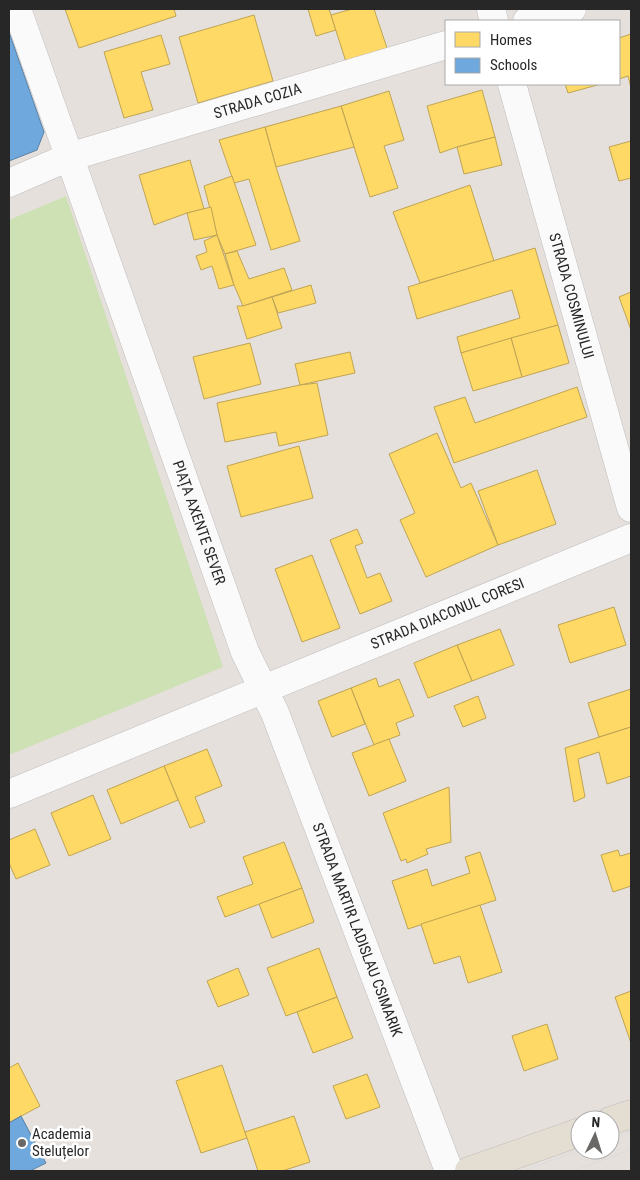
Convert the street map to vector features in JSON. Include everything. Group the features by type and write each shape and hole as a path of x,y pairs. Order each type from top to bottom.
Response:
{"main road":[{"path":"470,1171 570,1136"}],"street":[{"name":"PIAȚA AXENTE SEVER","path":"17,9 245,652 264,689"},
{"path":"531,20 572,9"},
{"name":"STRADA COZIA","path":"69,157 445,45"},
{"name":"STRADA COSMINULUI","path":"512,85 631,508"},
{"path":"9,183 69,157"},
{"name":"STRADA DIACONUL CORESI","path":"264,689 631,538"},
{"path":"9,794 264,689"},
{"name":"STRADA MARTIR LADISLAU CSIMARIK","path":"264,689 275,712 449,1171"}],"green space":[{"path":"66,196 223,667 9,755 9,220"}],"building: Homes":[{"path":"65,9 174,9 176,16 79,48"},
{"path":"308,9 329,9 336,30 316,36"},
{"path":"352,9 374,9 387,48 346,62 331,15"},
{"path":"254,15 273,81 198,103 179,37"},
{"path":"631,34 631,88 628,76 620,79 620,38"},
{"path":"161,35 170,64 141,72 153,110 124,118 104,52"},
{"path":"565,85 597,85 568,93"},
{"path":"482,90 495,137 440,153 427,106"},
{"path":"389,91 404,140 384,146 398,188 370,197 341,106"},
{"path":"341,106 354,147 276,167 265,127"},
{"path":"265,127 300,241 271,250 249,179 234,183 219,140"},
{"path":"495,137 502,165 464,174 457,147"},
{"path":"631,141 631,178 619,181 609,147"},
{"path":"190,160 204,209 154,225 139,175"},
{"path":"232,176 256,245 225,254 217,235 204,186"},
{"path":"470,185 494,261 420,283 393,212"},
{"path":"211,207 217,235 194,240 187,213"},
{"path":"217,235 234,285 219,289 212,266 201,270 196,256 207,252 204,241"},
{"path":"535,248 558,325 461,353 457,337 520,318 512,290 417,319 408,287"},
{"path":"237,251 249,279 284,268 292,290 243,306 234,285 225,254"},
{"path":"311,285 316,303 278,313 272,297"},
{"path":"631,292 631,330 619,297"},
{"path":"272,297 282,328 247,339 237,306"},
{"path":"558,325 569,363 522,377 511,338"},
{"path":"511,338 522,377 473,391 461,353"},
{"path":"250,343 261,384 204,399 193,357"},
{"path":"350,352 355,373 300,385 295,364"},
{"path":"317,383 328,435 279,446 276,432 225,442 217,403"},
{"path":"577,387 587,417 454,463 434,407 465,397 475,423"},
{"path":"437,433 461,488 471,483 498,545 426,577 400,520 415,513 389,454"},
{"path":"299,446 313,498 241,517 227,466"},
{"path":"537,470 556,524 498,545 478,491"},
{"path":"357,529 363,543 355,546 367,578 380,573 392,601 360,614 330,540"},
{"path":"312,555 340,628 302,642 275,569"},
{"path":"614,607 626,645 570,663 558,625"},
{"path":"500,629 514,665 472,681 457,645"},
{"path":"457,645 472,681 428,698 414,663"},
{"path":"376,678 379,687 399,679 414,716 396,723 400,735 374,745 351,688"},
{"path":"351,688 365,724 332,737 318,701"},
{"path":"631,689 631,727 599,737 588,703"},
{"path":"478,696 486,718 463,727 454,706"},
{"path":"631,727 631,776 607,784 599,752 578,759 585,797 574,802 565,748"},
{"path":"389,739 406,781 369,796 352,753"},
{"path":"207,749 222,786 195,797 205,822 190,828 164,766"},
{"path":"164,766 178,800 121,824 107,790"},
{"path":"449,787 451,842 426,849 428,854 407,863 406,859 401,861 383,813"},
{"path":"93,795 111,839 69,856 51,813"},
{"path":"35,829 50,865 16,879 9,863 9,840"},
{"path":"284,842 302,888 225,917 217,897 253,884 243,857"},
{"path":"618,850 620,856 631,853 631,886 613,892 601,855"},
{"path":"480,852 496,900 408,929 392,881 427,869 432,886 470,873 465,857"},
{"path":"302,888 314,922 272,938 259,904"},
{"path":"480,905 502,972 468,983 460,956 434,964 421,924"},
{"path":"319,948 337,997 286,1016 267,968"},
{"path":"238,968 249,995 218,1007 207,981"},
{"path":"631,991 631,1043 615,997"},
{"path":"337,997 353,1038 313,1053 297,1012"},
{"path":"547,1024 558,1059 524,1071 512,1036"},
{"path":"18,1063 40,1106 10,1122 9,1068"},
{"path":"222,1065 247,1138 201,1153 176,1081"},
{"path":"367,1074 380,1107 346,1119 333,1086"},
{"path":"294,1116 310,1162 282,1171 258,1171 245,1132"}],"building: Schools":[{"path":"9,32 44,132 37,150 9,161"},
{"name":"Academia Steluțelor","path":"21,1116 46,1163 30,1171 9,1171 9,1123"}],"tram line":[{"path":"620,1135 631,1131"},
{"path":"572,1171 631,1150"},
{"path":"523,1171 570,1154"}],"place":[{"name":"Academia Steluțelor","path":"22,1143"}]}
